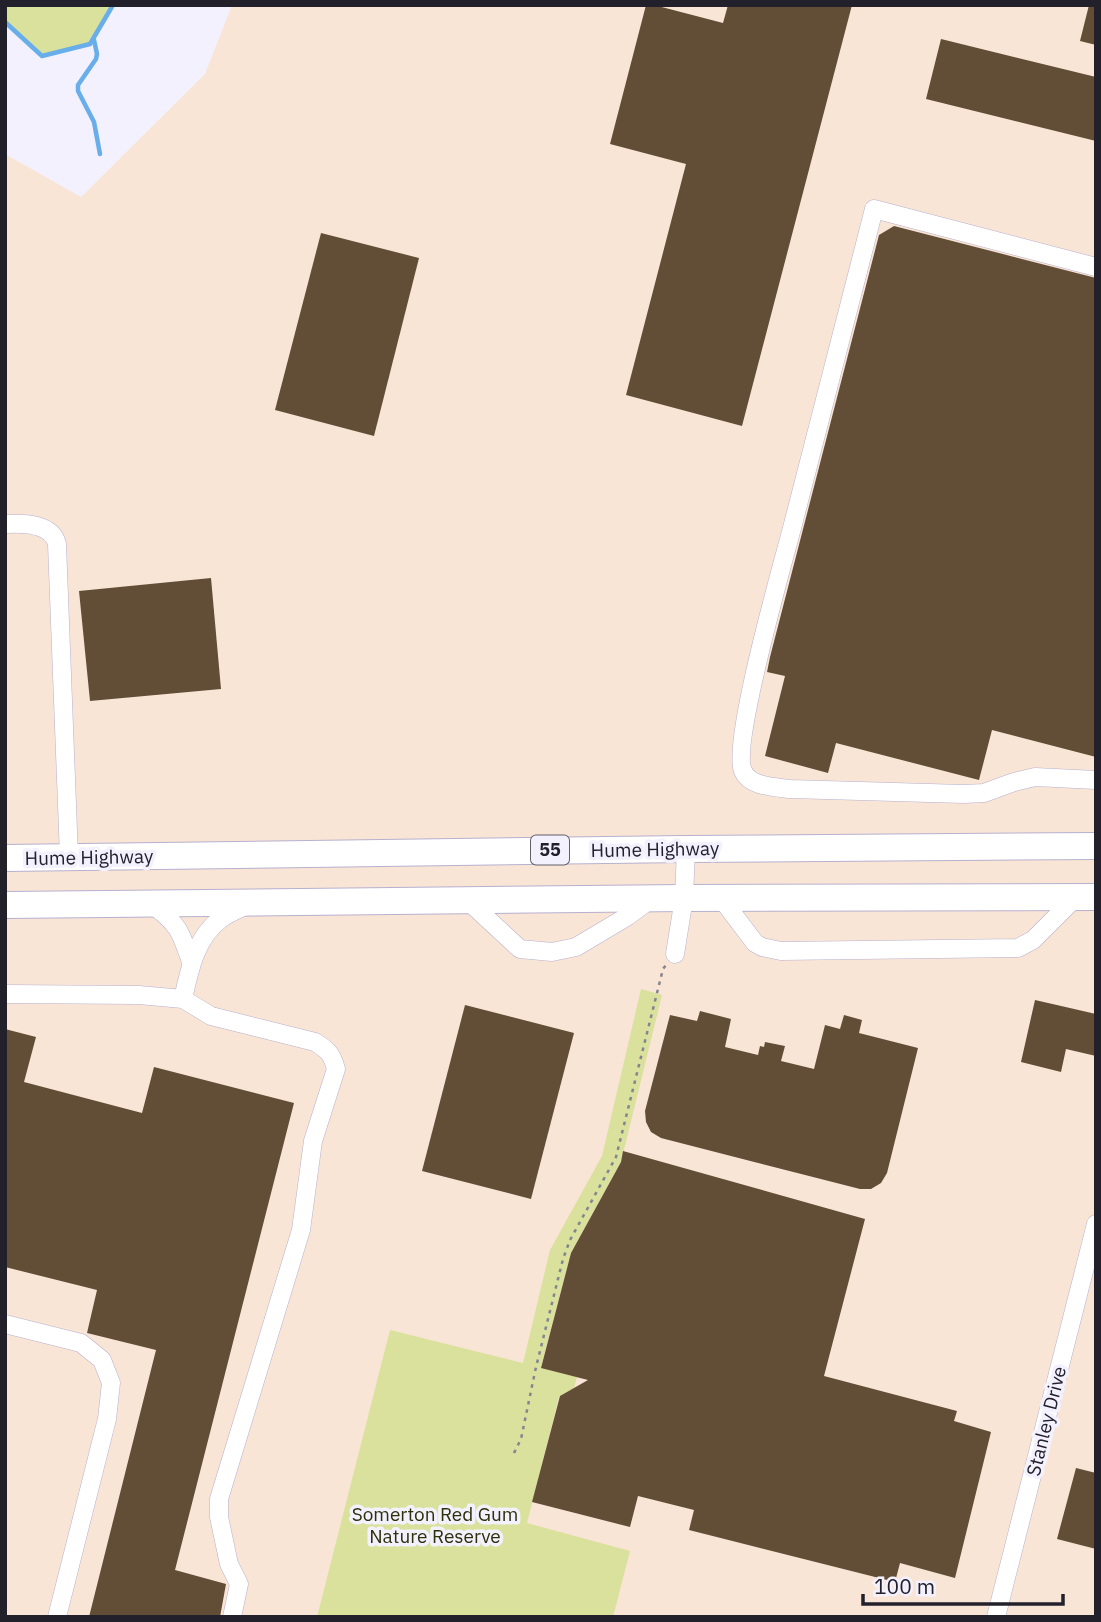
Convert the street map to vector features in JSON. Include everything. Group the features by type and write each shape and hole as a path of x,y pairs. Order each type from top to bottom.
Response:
{"highway":[{"name":"Hume Highway","path":"5,858 1096,846"},
{"path":"5,905 652,898 1091,898"}],"street":[{"path":"1096,267 874,209 757,664 740,759 744,775 751,780 764,786 790,789 964,794 984,793 1035,778 1096,780"},
{"path":"5,524 22,523 48,530 57,544 69,857"},
{"path":"675,954 684,898 685,849"},
{"path":"467,900 520,949 552,951 576,947 652,898"},
{"path":"721,898 755,943 781,951 1018,948 1091,898"},
{"path":"183,999 191,962 202,941 219,919 253,901"},
{"path":"148,902 171,918 181,934 191,962"},
{"path":"5,994 139,995 183,999 211,1016 315,1042 329,1051 336,1069 313,1141 301,1230 219,1499 219,1517 229,1564 239,1584 232,1617"},
{"name":"Stanley Drive","path":"996,1617 1096,1224"},
{"path":"5,1324 81,1343 102,1360 111,1383 107,1419 57,1617"}],"path":[{"path":"514,1453 521,1439 563,1259 570,1240 616,1157 663,969 675,954"}],"shaded area":[{"path":"232,5 1096,5 1096,1617 5,1617 5,154 81,197 205,74"}],"green space":[{"path":"5,5 113,5 90,44 42,56 5,22"},
{"name":"Somerton Red Gum Nature Reserve","path":"641,989 662,995 621,1162 571,1253 541,1367 577,1377 574,1388 559,1397 527,1523 630,1551 613,1617 317,1617 390,1330 523,1363 550,1250 602,1156"}],"building":[{"path":"646,5 723,23 728,5 852,5 742,426 626,395 686,164 610,144"},
{"path":"1089,5 1096,5 1096,45 1080,41"},
{"path":"941,39 1096,77 1096,141 926,99"},
{"path":"894,226 1096,278 1096,757 992,730 979,780 836,743 828,773 765,756 785,676 767,672 770,657 879,235"},
{"path":"321,233 419,258 374,436 275,410"},
{"path":"211,578 221,689 90,701 79,591"},
{"path":"1035,1000 1096,1014 1096,1056 1066,1049 1061,1072 1021,1062"},
{"path":"465,1005 574,1033 531,1199 422,1171"},
{"path":"700,1011 731,1019 725,1047 758,1055 760,1046 764,1047 765,1042 785,1046 781,1061 814,1069 825,1025 840,1029 844,1015 862,1020 859,1033 918,1048 887,1173 881,1183 871,1189 860,1189 661,1138 651,1132 645,1111 670,1015 697,1021"},
{"path":"5,1029 36,1037 24,1082 142,1113 154,1067 294,1103 175,1570 226,1584 220,1617 89,1617 156,1350 87,1333 97,1290 5,1267"},
{"path":"623,1151 865,1219 824,1376 957,1411 954,1421 991,1432 955,1578 900,1563 895,1582 689,1530 694,1510 638,1496 630,1527 532,1502 560,1396 588,1380 541,1368 571,1253 621,1162"},
{"path":"1076,1468 1096,1473 1096,1549 1057,1539"}],"waterway":[{"path":"5,22 42,56 90,44 113,5"},
{"path":"94,40 96,59 78,85 78,91 94,122 100,154"}]}
